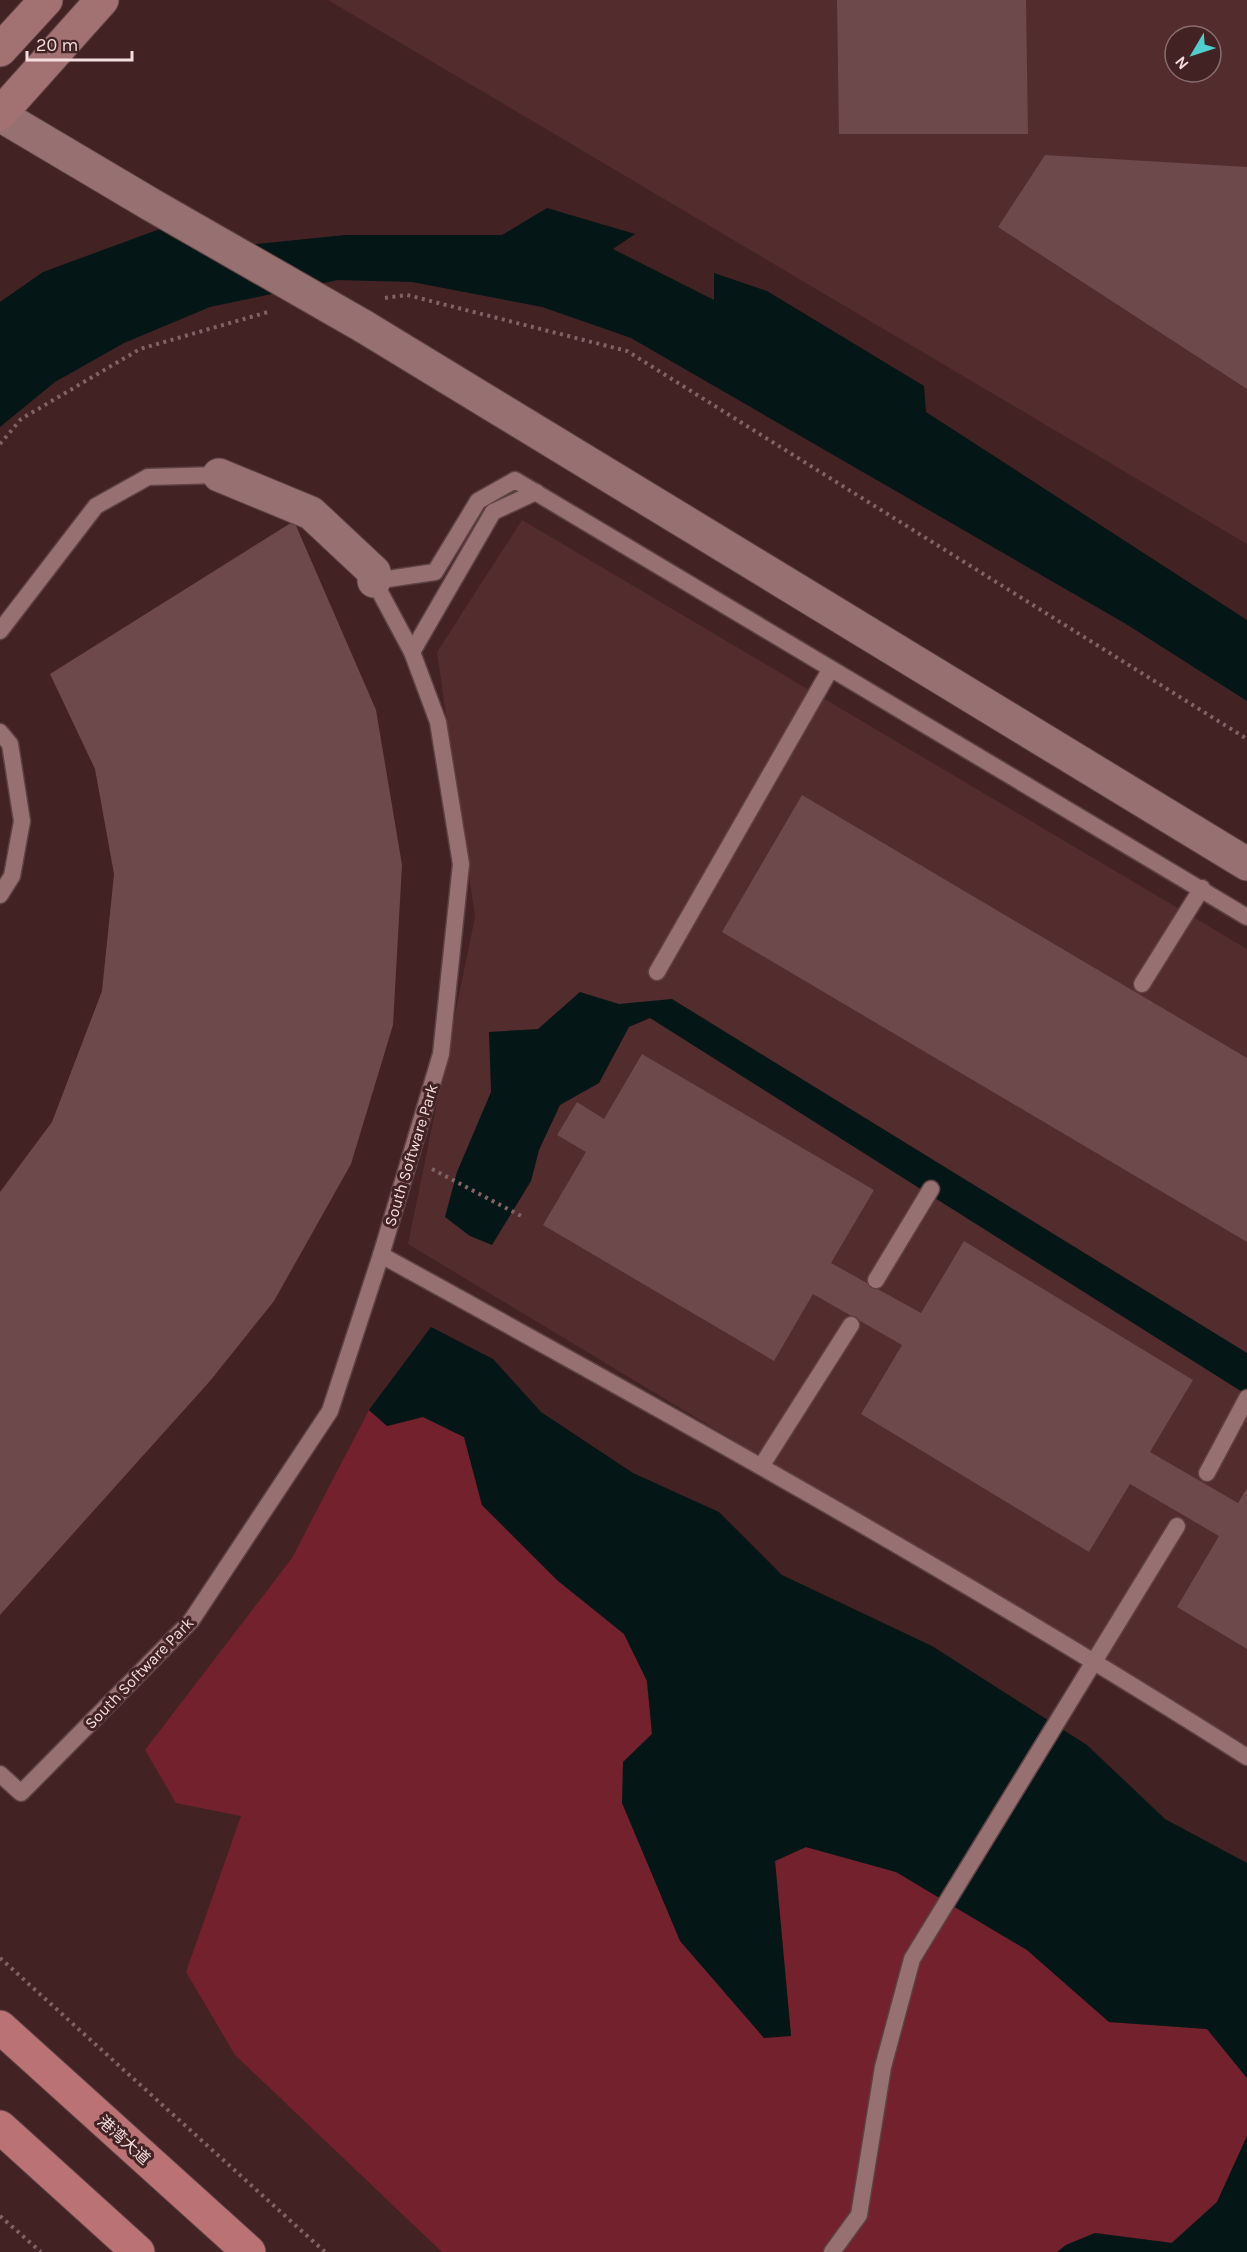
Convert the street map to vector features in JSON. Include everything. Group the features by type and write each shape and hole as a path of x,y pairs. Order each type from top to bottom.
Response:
{"highway":[{"name":"港湾大道","path":"0,2027 249,2252"},
{"path":"0,2127 138,2252"}],"street":[{"path":"0,50 46,0"},
{"path":"102,0 0,114 150,204 368,312 1247,864"},
{"name":"South Software Park","path":"219,474 311,513 374,572 374,581"}],"lane":[{"path":"0,631 96,506 148,477 219,474"},
{"path":"374,581 435,572 478,501 515,480 830,670 1247,916"},
{"path":"412,652 493,512 536,492"},
{"name":"South Software Park","path":"0,1774 21,1793 191,1621 330,1411 381,1255 441,1054 461,864 438,722 412,652 374,581"},
{"path":"657,972 830,670"},
{"path":"0,732 10,744 22,821 12,876 0,895"},
{"path":"1142,984 1202,888"},
{"path":"876,1280 931,1189"},
{"path":"381,1255 762,1465 1093,1659 1247,1757"},
{"path":"762,1465 851,1325"},
{"path":"1207,1473 1245,1402"},
{"path":"832,2252 859,2214 883,2067 912,1959 1093,1659 1177,1526"}],"path":[{"path":"368,312 407,295 627,351 1247,739"},
{"path":"0,444 21,419 140,349 270,311"},
{"path":"449,1179 525,1218"},
{"path":"0,1958 325,2252"},
{"path":"0,2216 41,2252"}],"shaded area":[{"path":"328,0 1247,0 1247,544"},
{"path":"547,208 635,234 613,249 714,300 714,273 767,291 924,386 926,412 1247,620 1247,701 1126,624 631,338 542,307 412,282 338,280 210,307 124,343 55,382 0,427 0,302 43,272 168,226 228,247 345,235 502,235"},
{"path":"522,520 1247,949 1247,1750 408,1244 475,917 437,652"},
{"path":"580,992 619,1004 672,999 1247,1353 1247,1395 650,1018 629,1027 599,1083 560,1105 539,1150 531,1181 492,1245 470,1236 445,1217 457,1172 491,1092 489,1032 538,1029"},
{"path":"431,1327 493,1359 541,1412 633,1473 719,1512 782,1575 932,1646 1087,1745 1165,1819 1247,1863 1247,2078 1207,2029 1109,2022 1027,1950 896,1872 806,1847 775,1861 791,2036 764,2038 680,1941 622,1803 623,1762 652,1734 647,1681 624,1634 557,1580 482,1505 464,1437 423,1417 387,1426 369,1410"},
{"path":"369,1410 387,1426 423,1417 464,1437 482,1505 557,1580 624,1634 647,1681 652,1734 623,1762 657,1884 680,1941 791,2036 775,1861 806,1847 896,1872 1027,1950 1109,2022 1207,2029 1247,2078 1247,2137 1217,2202 1171,2243 1095,2233 1066,2245 1057,2252 442,2252 235,2055 186,1972 241,1816 176,1803 145,1750 292,1558"},
{"path":"1247,2136 1247,2252 1057,2252 1066,2245 1095,2233 1172,2243 1217,2202"}],"building":[{"path":"837,0 1026,0 1028,134 839,134"},
{"path":"1045,155 1247,167 1247,389 998,227"},
{"path":"294,521 376,710 402,865 393,1025 351,1164 274,1301 210,1381 0,1615 0,1192 52,1122 102,991 114,874 95,769 50,674"},
{"path":"802,795 1247,1058 1247,1242 722,932"},
{"path":"642,1054 874,1190 831,1263 921,1313 964,1241 1193,1380 1150,1452 1238,1503 1247,1488 1247,1649 1177,1607 1219,1536 1130,1484 1089,1552 861,1414 902,1345 813,1294 774,1361 543,1225 586,1152 557,1135 577,1102 604,1119"}]}
